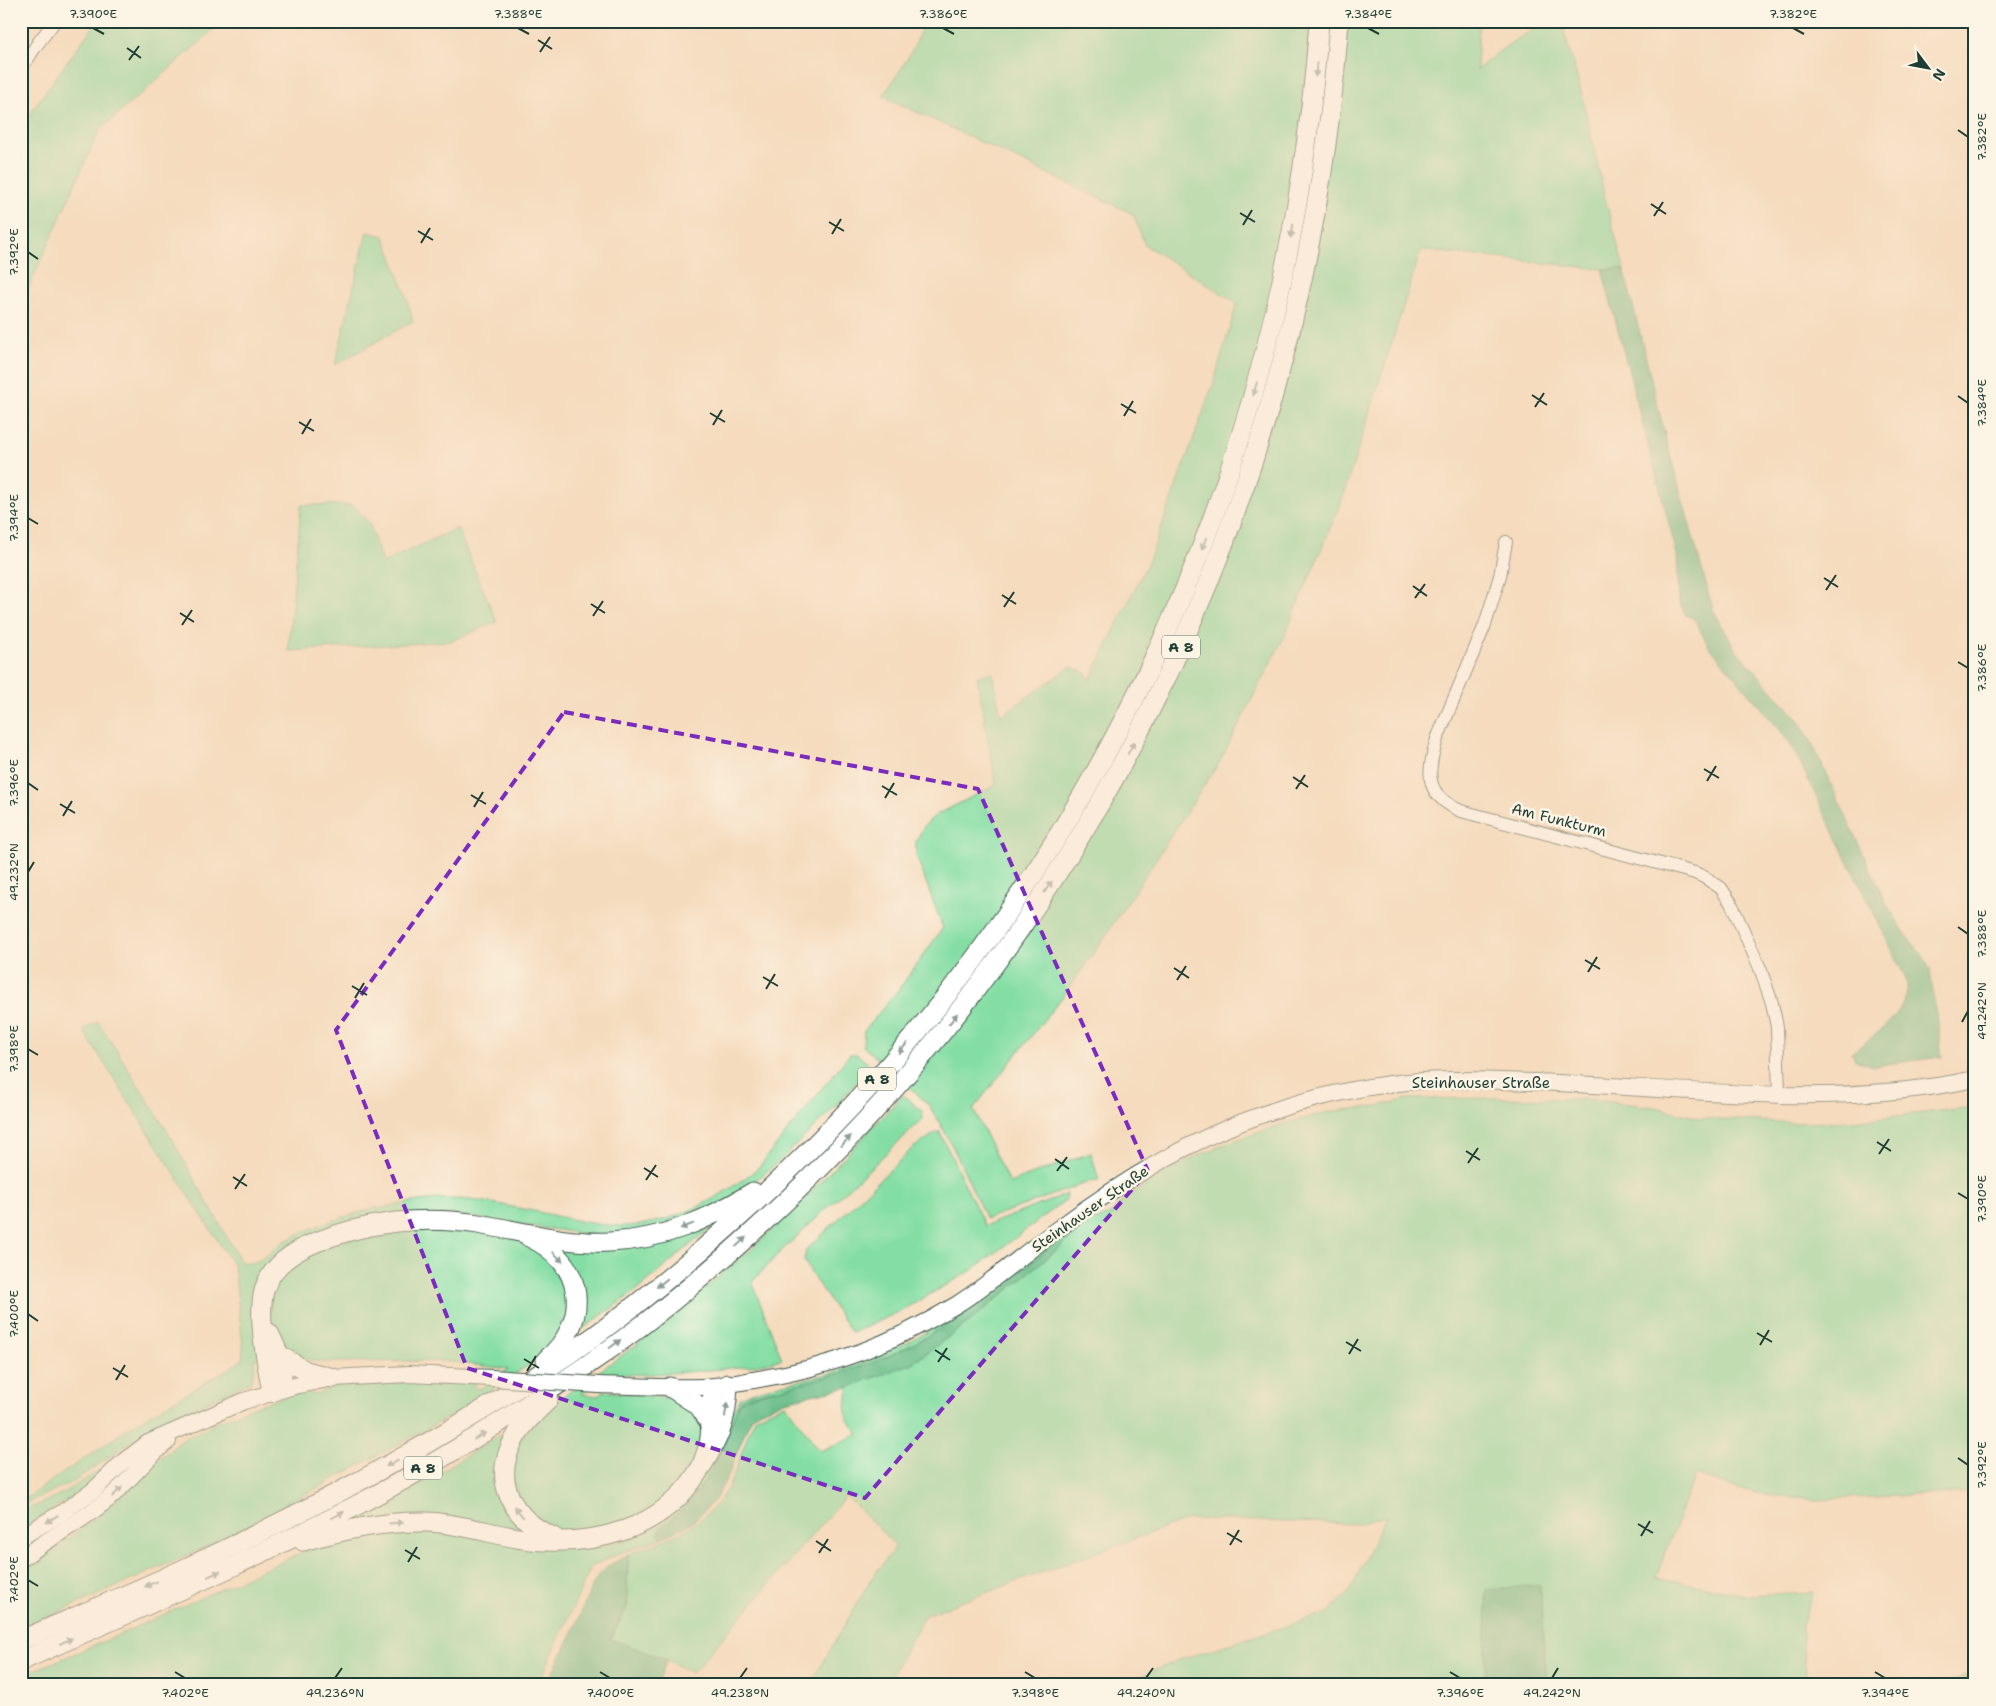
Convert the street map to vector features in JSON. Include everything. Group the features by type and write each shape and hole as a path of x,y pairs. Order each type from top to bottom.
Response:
{"highway":[{"name":"A 8","path":"21,1640 169,1576 258,1534 404,1456 495,1403 572,1351 633,1306 700,1252 791,1170 844,1115 927,1020 998,927 1076,808 1147,677 1216,513 1240,442 1273,323 1298,197 1316,72 1319,21"},
{"name":"A 8","path":"21,1661 263,1552 360,1504 481,1435 576,1373 650,1319 729,1254 813,1177 889,1096 936,1040 1008,946 1054,878 1095,812 1166,681 1198,610 1233,520 1258,448 1294,323 1328,134 1339,21"},
{"path":"272,1392 266,1358 262,1311 264,1289 277,1267 296,1252 328,1237 364,1227 419,1220 460,1221 565,1239 607,1242 654,1236 687,1227 720,1212 791,1170"},
{"path":"495,1403 552,1355 574,1321 577,1307 573,1280 564,1263 542,1244 517,1232"},
{"path":"263,1318 282,1366 282,1376 278,1386 272,1392"},
{"path":"279,1355 306,1371 333,1378"},
{"path":"559,1540 533,1526 516,1509 506,1487 505,1468 508,1453 519,1431 576,1373"},
{"path":"702,1465 710,1440 711,1401 718,1389 728,1384"},
{"path":"263,1552 346,1530 403,1522 440,1523 532,1540 599,1538 632,1528 653,1518 682,1494 712,1451 726,1414 728,1384"},
{"path":"670,1387 699,1406 710,1423"}],"main road":[{"name":"Steinhauser Straße","path":"188,1426 228,1407 272,1392 333,1378 409,1374 599,1385 703,1387 798,1373 848,1358 905,1334 958,1303 1100,1198 1197,1140 1231,1126 1296,1104 1373,1087 1435,1080 1474,1080 1778,1095 1839,1096 1922,1088 1975,1079"},
{"path":"21,1537 60,1514 94,1490 143,1446 188,1426"},
{"path":"21,1559 79,1522 102,1504 120,1488 151,1454 188,1426"}],"street":[{"path":"21,69 55,21"},
{"name":"Am Funkturm","path":"1506,542 1500,576 1485,625 1437,739 1432,756 1430,772 1432,784 1437,795 1448,805 1461,811 1695,873 1721,888 1731,903 1760,968 1772,1003 1777,1027 1778,1095"}],"highlighted area":[{"path":"564,712 978,789 1148,1171 865,1498 467,1368 336,1030"}],"green space":[{"path":"97,21 229,21 219,25 99,131 21,305 21,140 33,109"},
{"path":"923,21 1479,21 1477,70 1506,47 1530,32 1553,22 1564,21 1564,32 1582,95 1605,198 1624,269 1602,269 1421,250 1341,503 1284,637 1219,763 1104,938 1063,996 973,1109 1009,1183 1091,1153 1099,1181 1094,1180 986,1219 952,1146 928,1104 863,1046 864,1031 899,989 943,928 916,855 916,842 924,826 936,815 996,785 977,677 992,672 1001,716 1070,667 1085,672 1090,680 1150,558 1213,385 1237,303 1145,245 1133,214 883,96 912,51"},
{"path":"367,232 384,236 405,292 413,321 335,365"},
{"path":"1602,269 1624,269 1668,447 1713,609 1734,647 1798,719 1811,741 1887,905 1908,938 1922,953 1930,970 1942,1057 1873,1066 1855,1060 1851,1053 1884,1027 1899,1010 1907,992 1905,977 1797,757 1783,734 1708,645 1694,619 1686,615 1679,602 1677,555"},
{"path":"301,505 353,505 369,523 382,563 457,528 497,622 451,641 288,651"},
{"path":"98,1021 166,1129 241,1262 247,1263 259,1260 285,1241 307,1230 377,1207 377,1209 426,1200 456,1199 477,1201 613,1226 660,1221 695,1208 712,1199 758,1168 850,1054 857,1054 871,1066 828,1114 775,1165 739,1194 699,1217 612,1238 448,1214 278,1255 261,1358 254,1360 255,1368 251,1381 150,1429 71,1483 21,1505 21,1499 28,1497 139,1421 242,1360 243,1346 234,1266 83,1030"},
{"path":"903,1095 922,1111 923,1119 778,1254 752,1282 782,1359 762,1364 694,1371 651,1374 619,1374 612,1372 581,1394 599,1396 603,1391 680,1399 687,1402 705,1429 699,1455 678,1487 644,1516 590,1534 555,1532 524,1513 509,1471 517,1442 550,1406 635,1346 751,1250 808,1195"},
{"path":"1408,1099 1586,1099 1655,1107 1699,1118 1802,1123 1853,1121 1975,1107 1975,1492 1815,1500 1766,1495 1735,1488 1695,1475 1656,1577 1746,1595 1813,1592 1801,1626 1807,1685 1118,1685 1184,1658 1328,1613 1349,1592 1386,1516 1358,1524 1189,1519 925,1615 886,1685 810,1685 871,1579 896,1546 846,1496 692,1673 667,1660 610,1640 627,1607 628,1554 660,1542 690,1527 714,1507 725,1493 733,1477 756,1417 785,1404 820,1451 859,1434 848,1420 846,1411 848,1387 913,1363 970,1321 1088,1224 1109,1215 1130,1195 1174,1166 1225,1144 1279,1125 1333,1111 1373,1107"},
{"path":"939,1131 985,1226 1067,1194 1066,1200 972,1270 903,1310 852,1333 814,1278 804,1260 806,1250 913,1148"},
{"path":"1081,1219 1083,1222 990,1294 917,1342 857,1368 800,1385 752,1395 739,1403 706,1480 677,1514 660,1528 659,1534 662,1538 618,1554 591,1567 538,1685 21,1685 21,1674 114,1637 318,1545 409,1527 580,1548 593,1547 630,1538 663,1521 674,1513 740,1398 754,1392 842,1370 884,1353 925,1333 979,1299"},
{"path":"1089,1220 1083,1228 970,1321 913,1363 848,1387 784,1401 753,1415 728,1476 715,1500 692,1523 662,1538 659,1534 660,1528 685,1506 706,1480 719,1454 739,1403 745,1398 837,1374 891,1355 916,1343 963,1314 1072,1230"},
{"path":"715,1222 714,1225 637,1290 577,1333 554,1242"},
{"path":"458,1227 513,1236 561,1267 572,1312 544,1355 453,1415 217,1542 21,1629 21,1571 34,1559 70,1537 95,1518 151,1465 184,1439 221,1420 258,1405 302,1392 317,1394 328,1388 354,1383 402,1381 476,1383 475,1388 480,1389 508,1369 444,1361 314,1361 306,1359 297,1350 284,1349 275,1334 270,1315 273,1287 288,1267 321,1246 403,1228"},
{"path":"513,1427 501,1466 537,1533 347,1523 443,1470"},
{"path":"128,1450 100,1478 21,1530 21,1511 64,1492"},
{"path":"628,1554 627,1607 610,1639 667,1660 657,1685 546,1685 572,1634 598,1576 608,1566"},
{"path":"1540,1585 1546,1685 1485,1685 1487,1590"},
{"path":"1970,1673 1965,1685 1945,1685"}]}
